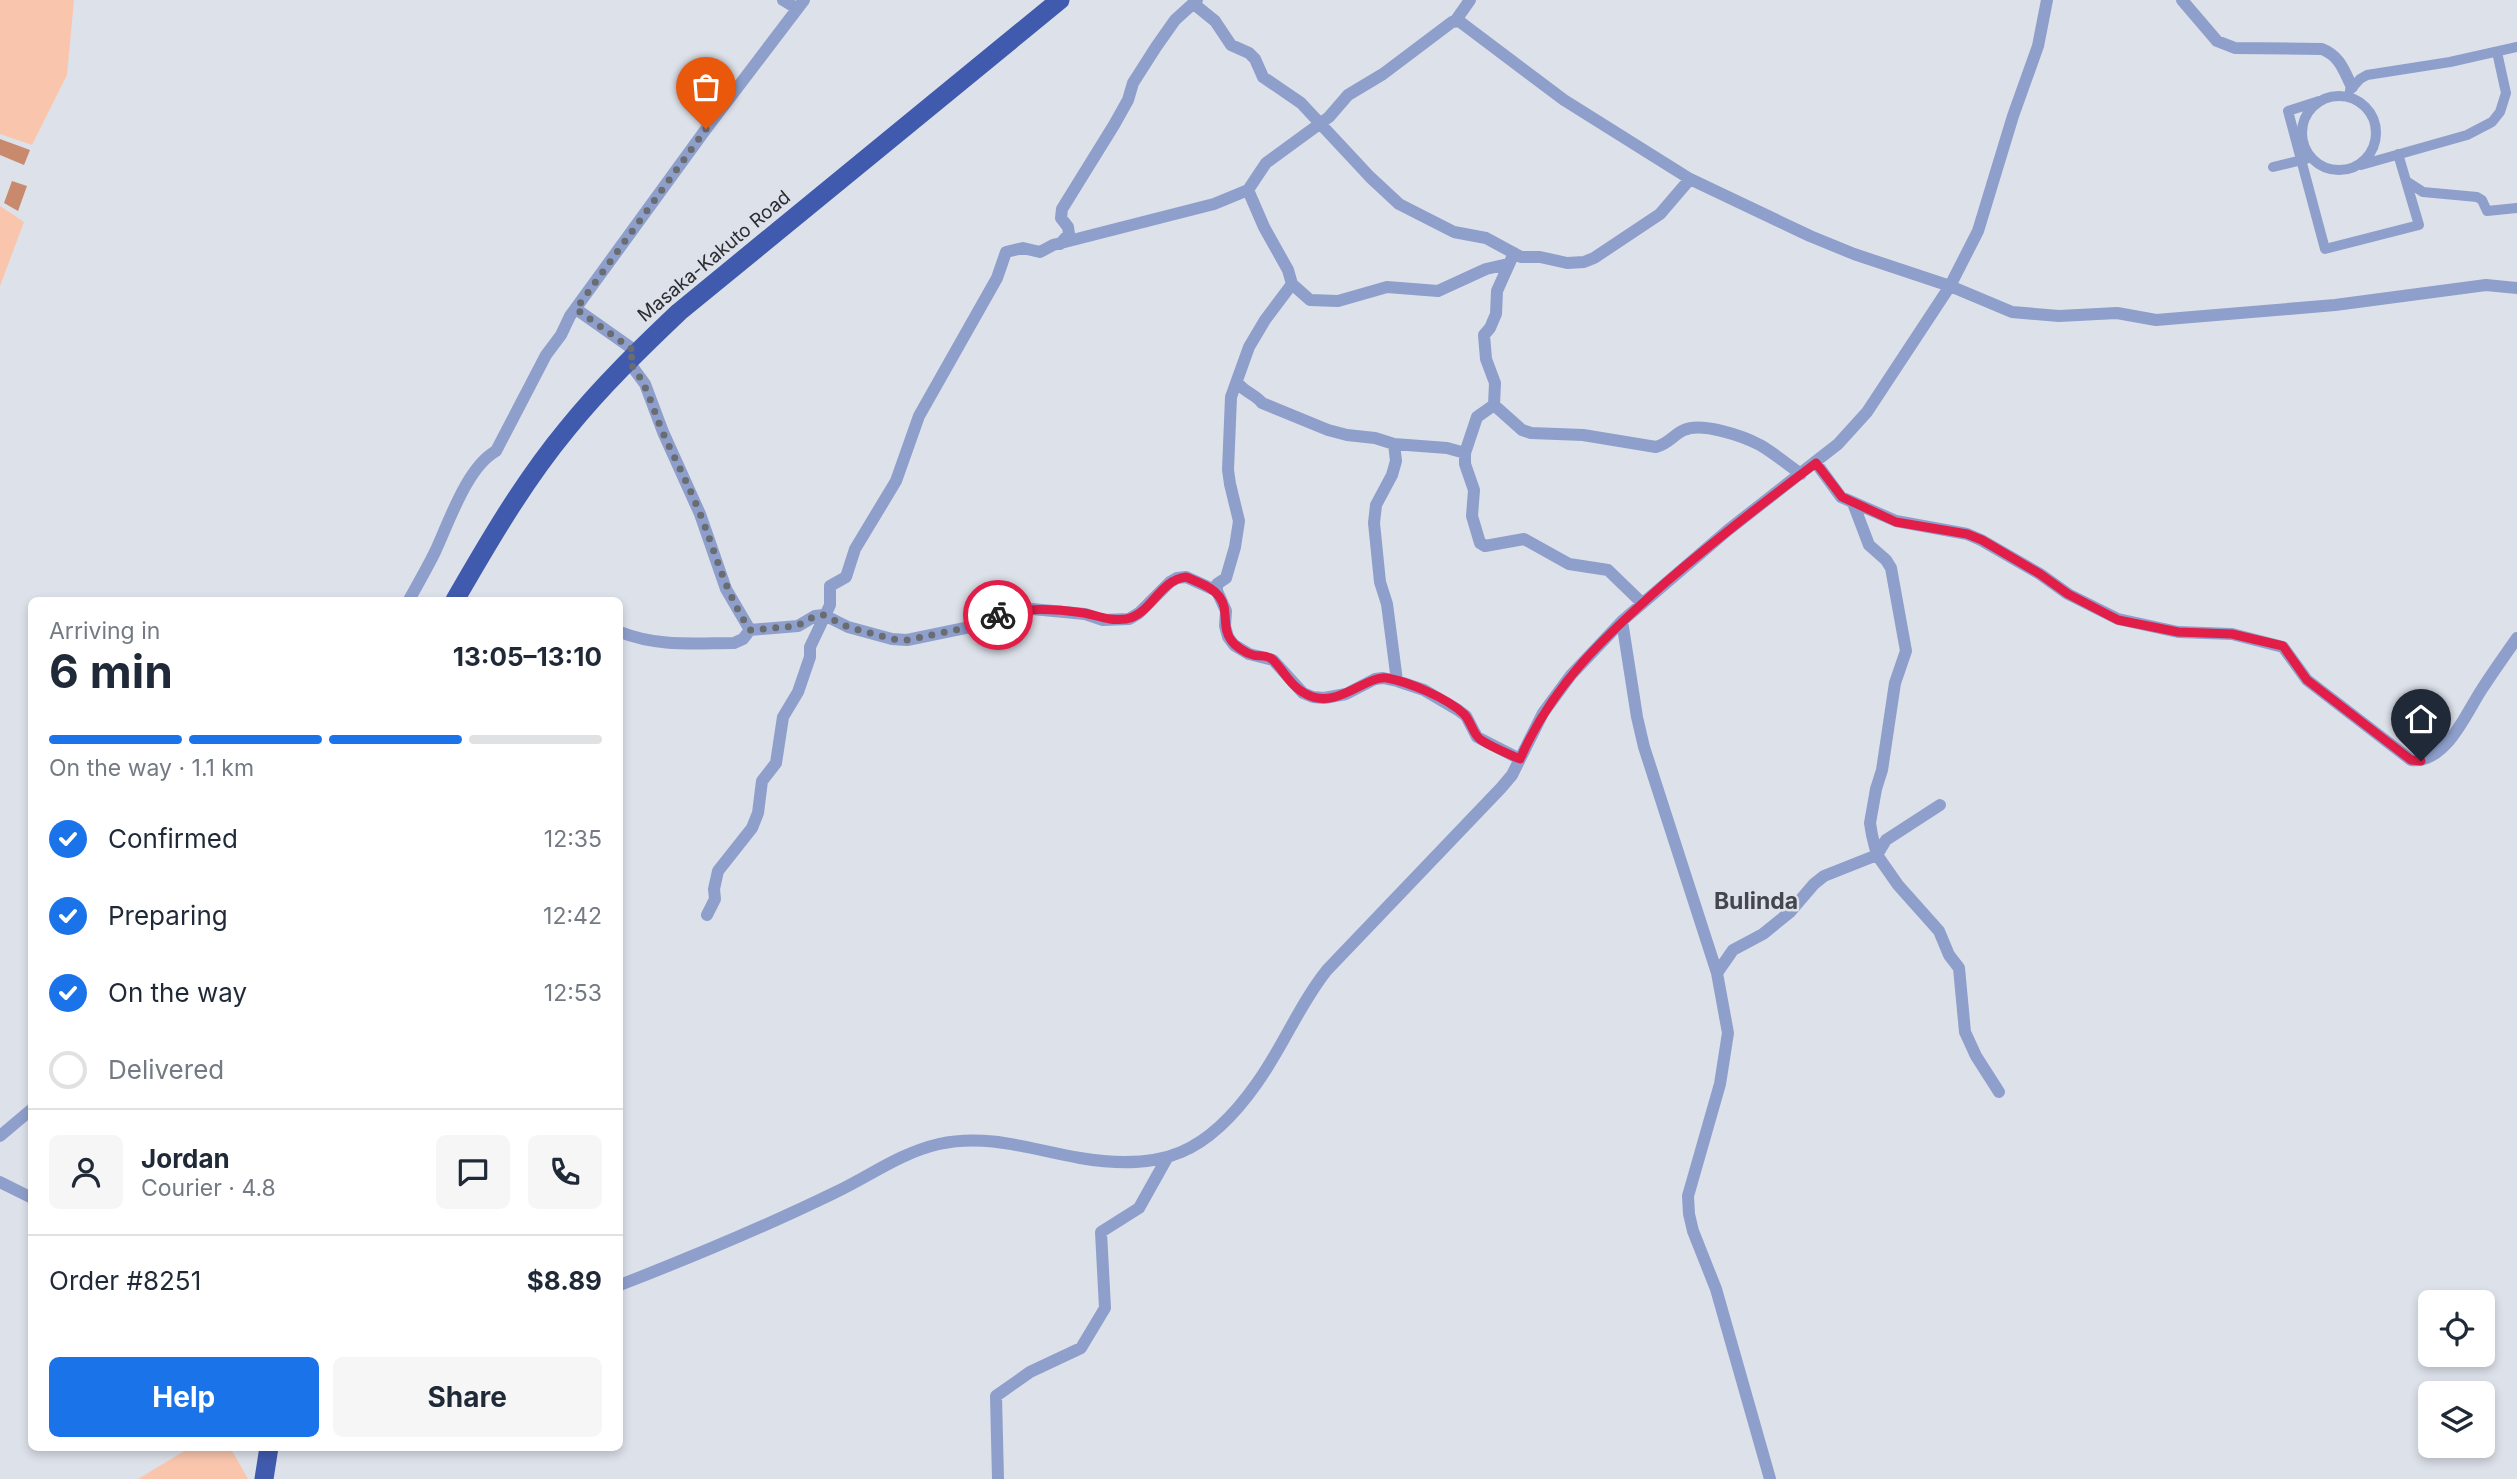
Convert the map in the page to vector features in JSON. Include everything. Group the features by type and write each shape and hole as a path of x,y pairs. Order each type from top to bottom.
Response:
{"highway":[{"name":"Masaka-Kakuto Road","path":"457,597 521,491 565,430 632,356 679,312 1060,0"},
{"path":"264,1479 268,1451"}],"street":[{"path":"411,597 465,487 480,463 496,450 546,355 576,309 800,4 783,0"},
{"path":"706,915 715,899 718,871 752,828 758,813 762,781 776,763 783,717 797,692 810,657 810,647 830,605 830,586 846,578 855,549 896,481 919,416 997,278 1006,252 1023,248 1040,252 1060,244 1214,204 1248,190 1266,163 1329,117 1348,95 1455,20 1470,0"},
{"path":"623,1284 723,1245 837,1192 897,1158 941,1143 983,1139 1012,1142 1073,1157 1125,1164 1167,1158 1200,1143 1238,1107 1258,1083 1312,988 1502,788 1520,759 1534,728 1557,693 1622,621 1728,530 1839,444 1867,412 1950,286 1978,231 2013,116 2038,46 2046,0"},
{"path":"2182,0 2217,41 2226,45 2235,48 2322,50 2337,56 2349,92 2366,107 2376,125 2374,145 2362,162 2354,167"},
{"path":"1060,244 1069,233 1068,227 1060,218 1062,209 1108,135 1128,100 1133,83 1156,47 1175,20 1195,2 1215,21 1231,45 1249,53 1255,59 1263,77 1301,103 1399,204 1454,232 1486,238 1511,258"},
{"path":"1455,20 1564,100 1690,179 1832,245 1950,286 2012,312 2059,316 2117,313 2156,320 2335,305 2486,285 2517,288"},
{"path":"2306,159 2288,111 2349,92 2367,75 2450,62 2517,47"},
{"path":"2273,167 2306,159 2333,170 2354,167 2467,135 2492,122 2500,112 2506,93 2497,52"},
{"path":"2319,101 2305,115 2302,125 2303,145 2325,249 2418,225 2399,154"},
{"path":"1248,190 1264,227 1288,270 1292,284 1310,300 1338,301 1387,287 1438,290 1511,258 1540,257 1560,263 1584,262 1660,214 1690,179"},
{"path":"2406,181 2423,191 2477,197 2482,200 2487,211 2517,208"},
{"path":"1494,405 1495,383 1486,359 1484,335 1496,314 1497,291 1511,258"},
{"path":"1292,284 1265,320 1250,347 1231,397 1228,470 1239,521 1236,547 1226,578 1217,584 1217,591 1226,611 1225,626 1228,637 1234,645 1254,656 1273,660 1303,693 1312,697 1346,694 1375,679 1383,678 1424,690 1466,716 1477,737 1520,759"},
{"path":"576,309 632,356 700,514 726,589 750,630"},
{"path":"1238,383 1242,389 1277,410 1328,430 1394,444 1447,448 1465,453"},
{"path":"1494,405 1477,417 1465,453 1465,464 1474,490 1472,516 1482,546 1524,539 1569,564 1608,570 1642,603"},
{"path":"1494,405 1522,430 1531,433 1583,435 1649,447 1668,443 1682,430 1690,428 1721,431 1760,445 1801,474"},
{"path":"1394,444 1396,461 1392,475 1376,505 1374,523 1380,582 1387,604 1397,681"},
{"path":"1816,463 1842,497 1853,503 1896,522 1967,534 1982,540 2068,594 2118,620 2178,632 2232,634 2283,646 2307,680 2411,760 2421,761 2430,757 2448,741 2517,639"},
{"path":"1853,503 1869,545 1891,568 1906,651 1895,683 1882,770 1870,823 1877,855 1898,885 1939,931 1949,955 1959,968 1965,1032 1999,1093"},
{"path":"623,633 642,641 691,645 734,643 743,639 750,630 797,626 815,616 824,615 848,627 892,639 907,640 970,627 1014,610 1085,614 1103,620 1129,619 1177,578 1186,577 1217,591"},
{"path":"1622,621 1644,747 1717,973 1728,1033 1725,1063 1688,1196 1689,1214 1716,1289 1770,1479"},
{"path":"1717,973 1733,950 1763,934 1790,912 1824,876 1877,855 1886,840 1940,805"},
{"path":"0,1136 28,1112"},
{"path":"998,1479 996,1396 1030,1372 1081,1348 1105,1308 1101,1233 1139,1208 1167,1158"},
{"path":"0,1182 28,1196"}],"shaded area":[{"path":"0,0 74,0 67,75 32,145 0,134"},
{"path":"0,139 30,150 24,165 0,155"},
{"path":"12,181 27,186 18,211 4,203"},
{"path":"0,206 24,222 0,286"},
{"path":"184,1451 232,1451 248,1479 138,1479"}],"way so far":[{"path":"706,129 576,309 636,352 628,361 645,384 663,432 700,514 726,589 739,614 750,630 797,626 815,616 824,615 848,627 892,639 907,640 970,627 998,615"}],"district":[{"name":"Bulinda","path":"1756,901"}],"route":[{"path":"998,615 1014,610 1032,609 1085,614 1103,620 1129,619 1139,613 1170,582 1186,577 1217,591 1226,611 1225,626 1228,637 1234,645 1254,656 1260,655 1273,660 1303,693 1324,698 1346,694 1375,679 1397,681 1424,690 1458,710 1466,716 1482,741 1520,759 1534,728 1557,693 1622,621 1728,530 1816,463 1842,497 1896,522 1967,534 1982,540 2068,594 2118,620 2178,632 2232,634 2283,646 2307,680 2411,760 2421,761"}]}
